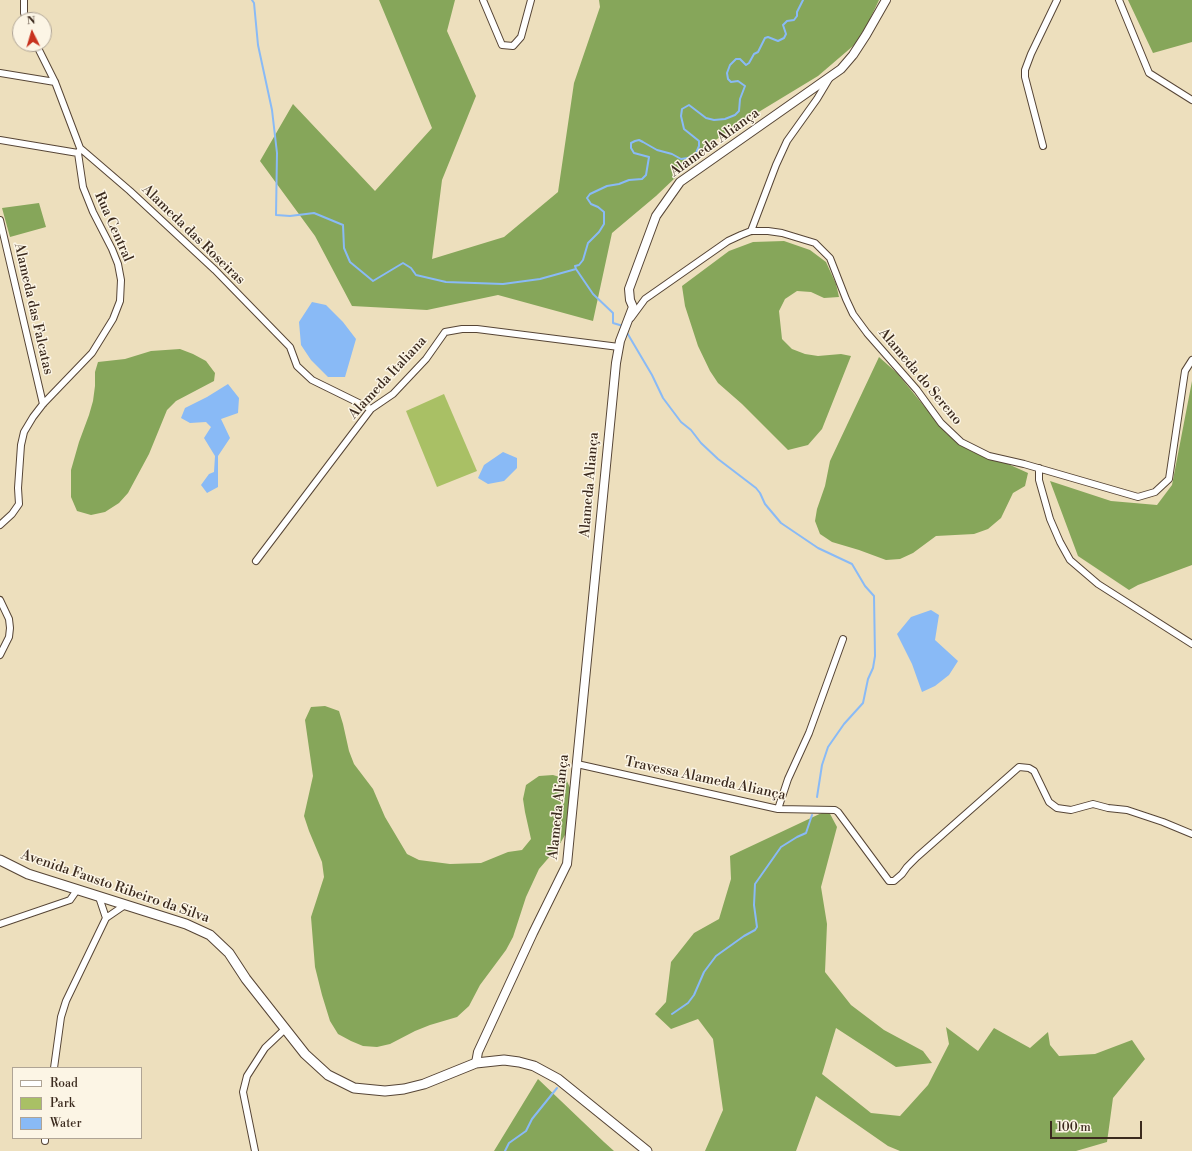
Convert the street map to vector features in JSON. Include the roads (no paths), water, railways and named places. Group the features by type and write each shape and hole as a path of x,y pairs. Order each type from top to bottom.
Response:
{"main road":[{"name":"Avenida Fausto Ribeiro da Silva","path":"0,860 28,874 186,924 210,935 229,953 246,979 305,1054 328,1074 354,1088 385,1091 404,1089 424,1084 476,1064 504,1060 519,1062 534,1066 558,1079 647,1151"}],"street":[{"path":"24,0 24,12"},
{"path":"483,0 502,45 512,46 521,37 531,0"},
{"name":"Alameda Aliança","path":"476,1064 478,1052 533,933 567,864 612,394 620,344 633,307 630,300 629,290 656,216 680,182 841,69 853,55 886,0"},
{"path":"1043,146 1025,77 1025,70 1057,0"},
{"path":"1119,0 1149,73 1192,100"},
{"name":"Alameda das Roseiras","path":"40,52 56,82 79,150 130,191 215,270 290,347 297,366 312,380 372,409"},
{"path":"0,73 56,82"},
{"path":"751,231 776,165 787,141 817,99 831,76"},
{"path":"0,140 79,150"},
{"name":"Rua Central","path":"0,525 12,514 19,504 18,488 21,445 24,432 43,404 92,353 113,319 120,301 121,280 118,264 93,212 83,187 79,150"},
{"name":"Alameda das Falcatas","path":"0,220 43,404"},
{"name":"Alameda do Sereno","path":"626,324 646,299 658,289 728,241 751,231 782,232 815,243 830,258 846,300 859,322 895,367 917,390 947,430 961,442 989,456 1039,468 1138,497 1155,492 1169,479 1185,371 1192,360"},
{"name":"Alameda Italiana","path":"256,561 372,409 393,394 426,359 445,332 462,329 477,329 620,344"},
{"path":"1039,468 1039,480 1050,519 1070,560 1098,584 1192,644"},
{"path":"0,600 9,618 10,628 9,637 0,655"},
{"path":"778,809 788,778 809,733 843,639"},
{"name":"Travessa Alameda Aliança","path":"577,764 778,809 831,809 838,812 889,881 894,880 902,874 916,857 1019,767 1029,768 1034,771 1049,802 1057,808 1071,810 1093,804 1108,808 1127,810 1163,822 1192,834"},
{"path":"0,924 70,900 77,890"},
{"path":"99,897 106,918"},
{"path":"54,1067 61,1017 64,1006 106,918 125,905"},
{"path":"255,1151 243,1092 247,1076 265,1048 285,1029"}],"water":[{"path":"312,302 326,305 343,322 356,339 345,377 328,377 311,360 301,345 299,322"},
{"path":"228,384 239,398 238,413 221,419 230,438 218,456 218,487 207,493 201,485 209,474 214,472 215,456 204,438 211,427 206,422 190,423 181,418 185,408"},
{"path":"503,452 517,458 517,468 504,481 488,484 478,478 484,465"},
{"path":"931,610 939,615 935,640 958,661 949,675 935,686 922,692 912,664 897,634 911,617"}],"waterway":[{"path":"252,0 254,3 258,45 272,110 277,153 276,215 290,216 314,213 343,225 344,248 350,262 373,281 403,263 411,268 416,275 446,282 503,284 540,279 576,269"},
{"path":"623,326 613,323 613,313 593,294 575,266 579,265 583,260 588,243 599,232 604,224 604,212 591,204 587,198 590,194 607,186 619,184 629,180 642,179 646,175 649,157 634,153 631,148 631,143 635,141 639,140 657,150 672,154 681,159 688,158 696,153 699,146 699,141 684,129 681,116 682,109 689,105 706,118 714,120 725,119 735,115 739,111 740,99 745,86 738,81 731,82 728,79 727,73 730,65 736,59 740,59 746,65 749,63 754,54 758,52 765,38 768,37 778,41 784,38 786,34 783,25 787,21 794,20 803,0"},
{"path":"626,331 652,375 663,398 681,422 691,430 701,443 718,459 756,488 765,504 781,523 818,548 852,564 865,586 874,596 875,656 873,668 868,679 863,703 844,724 828,747 822,765 817,797"},
{"path":"672,1014 688,1003 694,995 704,972 716,956 755,930 757,927 754,905 755,884 781,847 806,833 812,815"},
{"path":"505,1151 509,1143 526,1131 532,1119 557,1088"}]}
